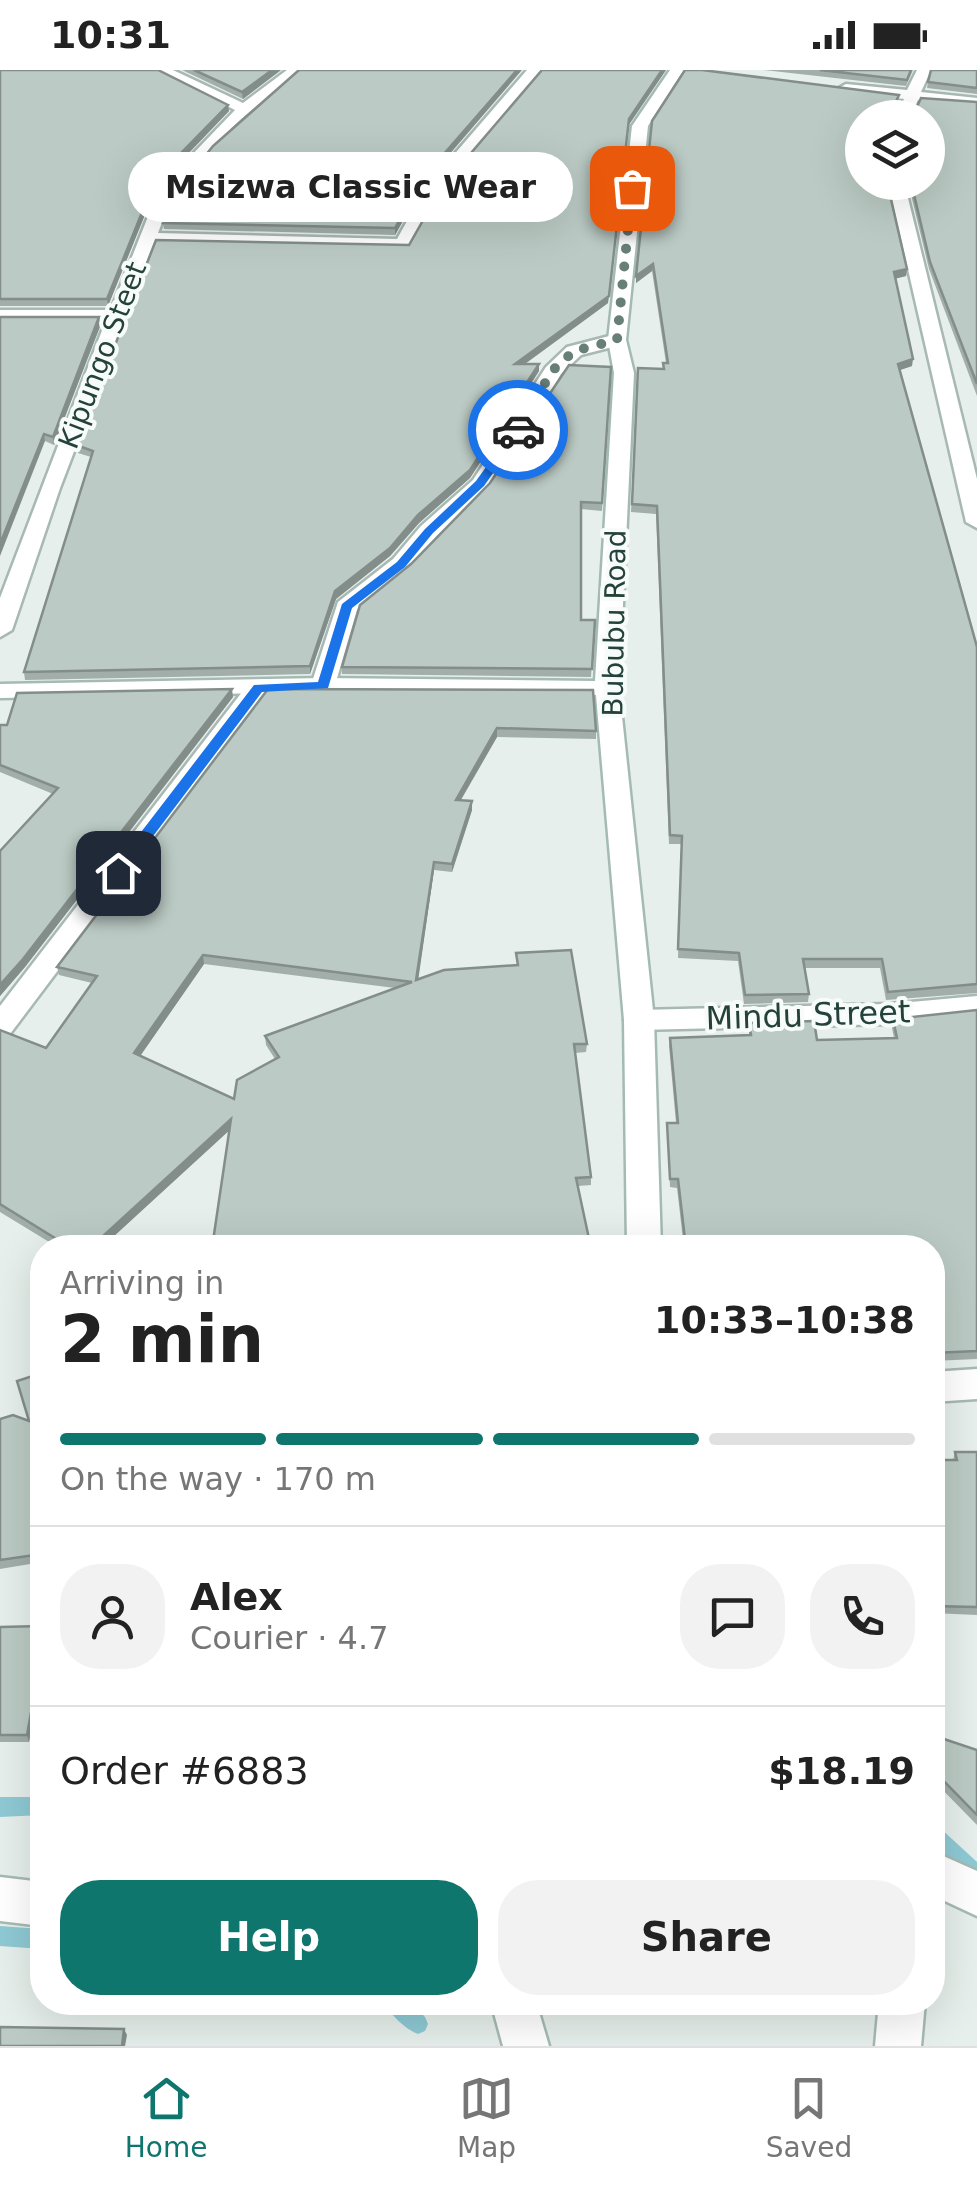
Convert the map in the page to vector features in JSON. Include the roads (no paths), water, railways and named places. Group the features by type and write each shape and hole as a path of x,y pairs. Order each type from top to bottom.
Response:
{"street":[{"path":"162,70 244,110"},
{"name":"Kipungo Steet","path":"0,630 50,488 157,214 192,164 244,110 296,70"},
{"path":"147,238 403,244 432,190 535,70"},
{"name":"Bububu Road","path":"644,1235 639,1020 608,688 624,373 617,340 640,126 676,70"},
{"path":"909,100 924,70"},
{"path":"834,87 977,102"},
{"path":"900,200 977,522"},
{"path":"0,316 118,315"},
{"path":"323,685 346,606 401,564 429,531 480,484 552,371 574,351 617,340"},
{"path":"0,692 323,685 608,688"},
{"path":"0,1027 258,688"},
{"name":"Mindu Street","path":"639,1020 889,1014 977,1006"},
{"path":"945,1386 977,1384"},
{"path":"945,1878 977,1894"},
{"path":"0,1899 30,1903"},
{"path":"898,2046 901,2015"}],"waterway":[{"path":"0,1807 30,1806"},
{"path":"945,1846 977,1875"},
{"path":"0,1936 30,1938"},
{"path":"409,2015 418,2024"}],"place":[{"name":"Msizwa Classic Wear","path":"632,188"}]}
